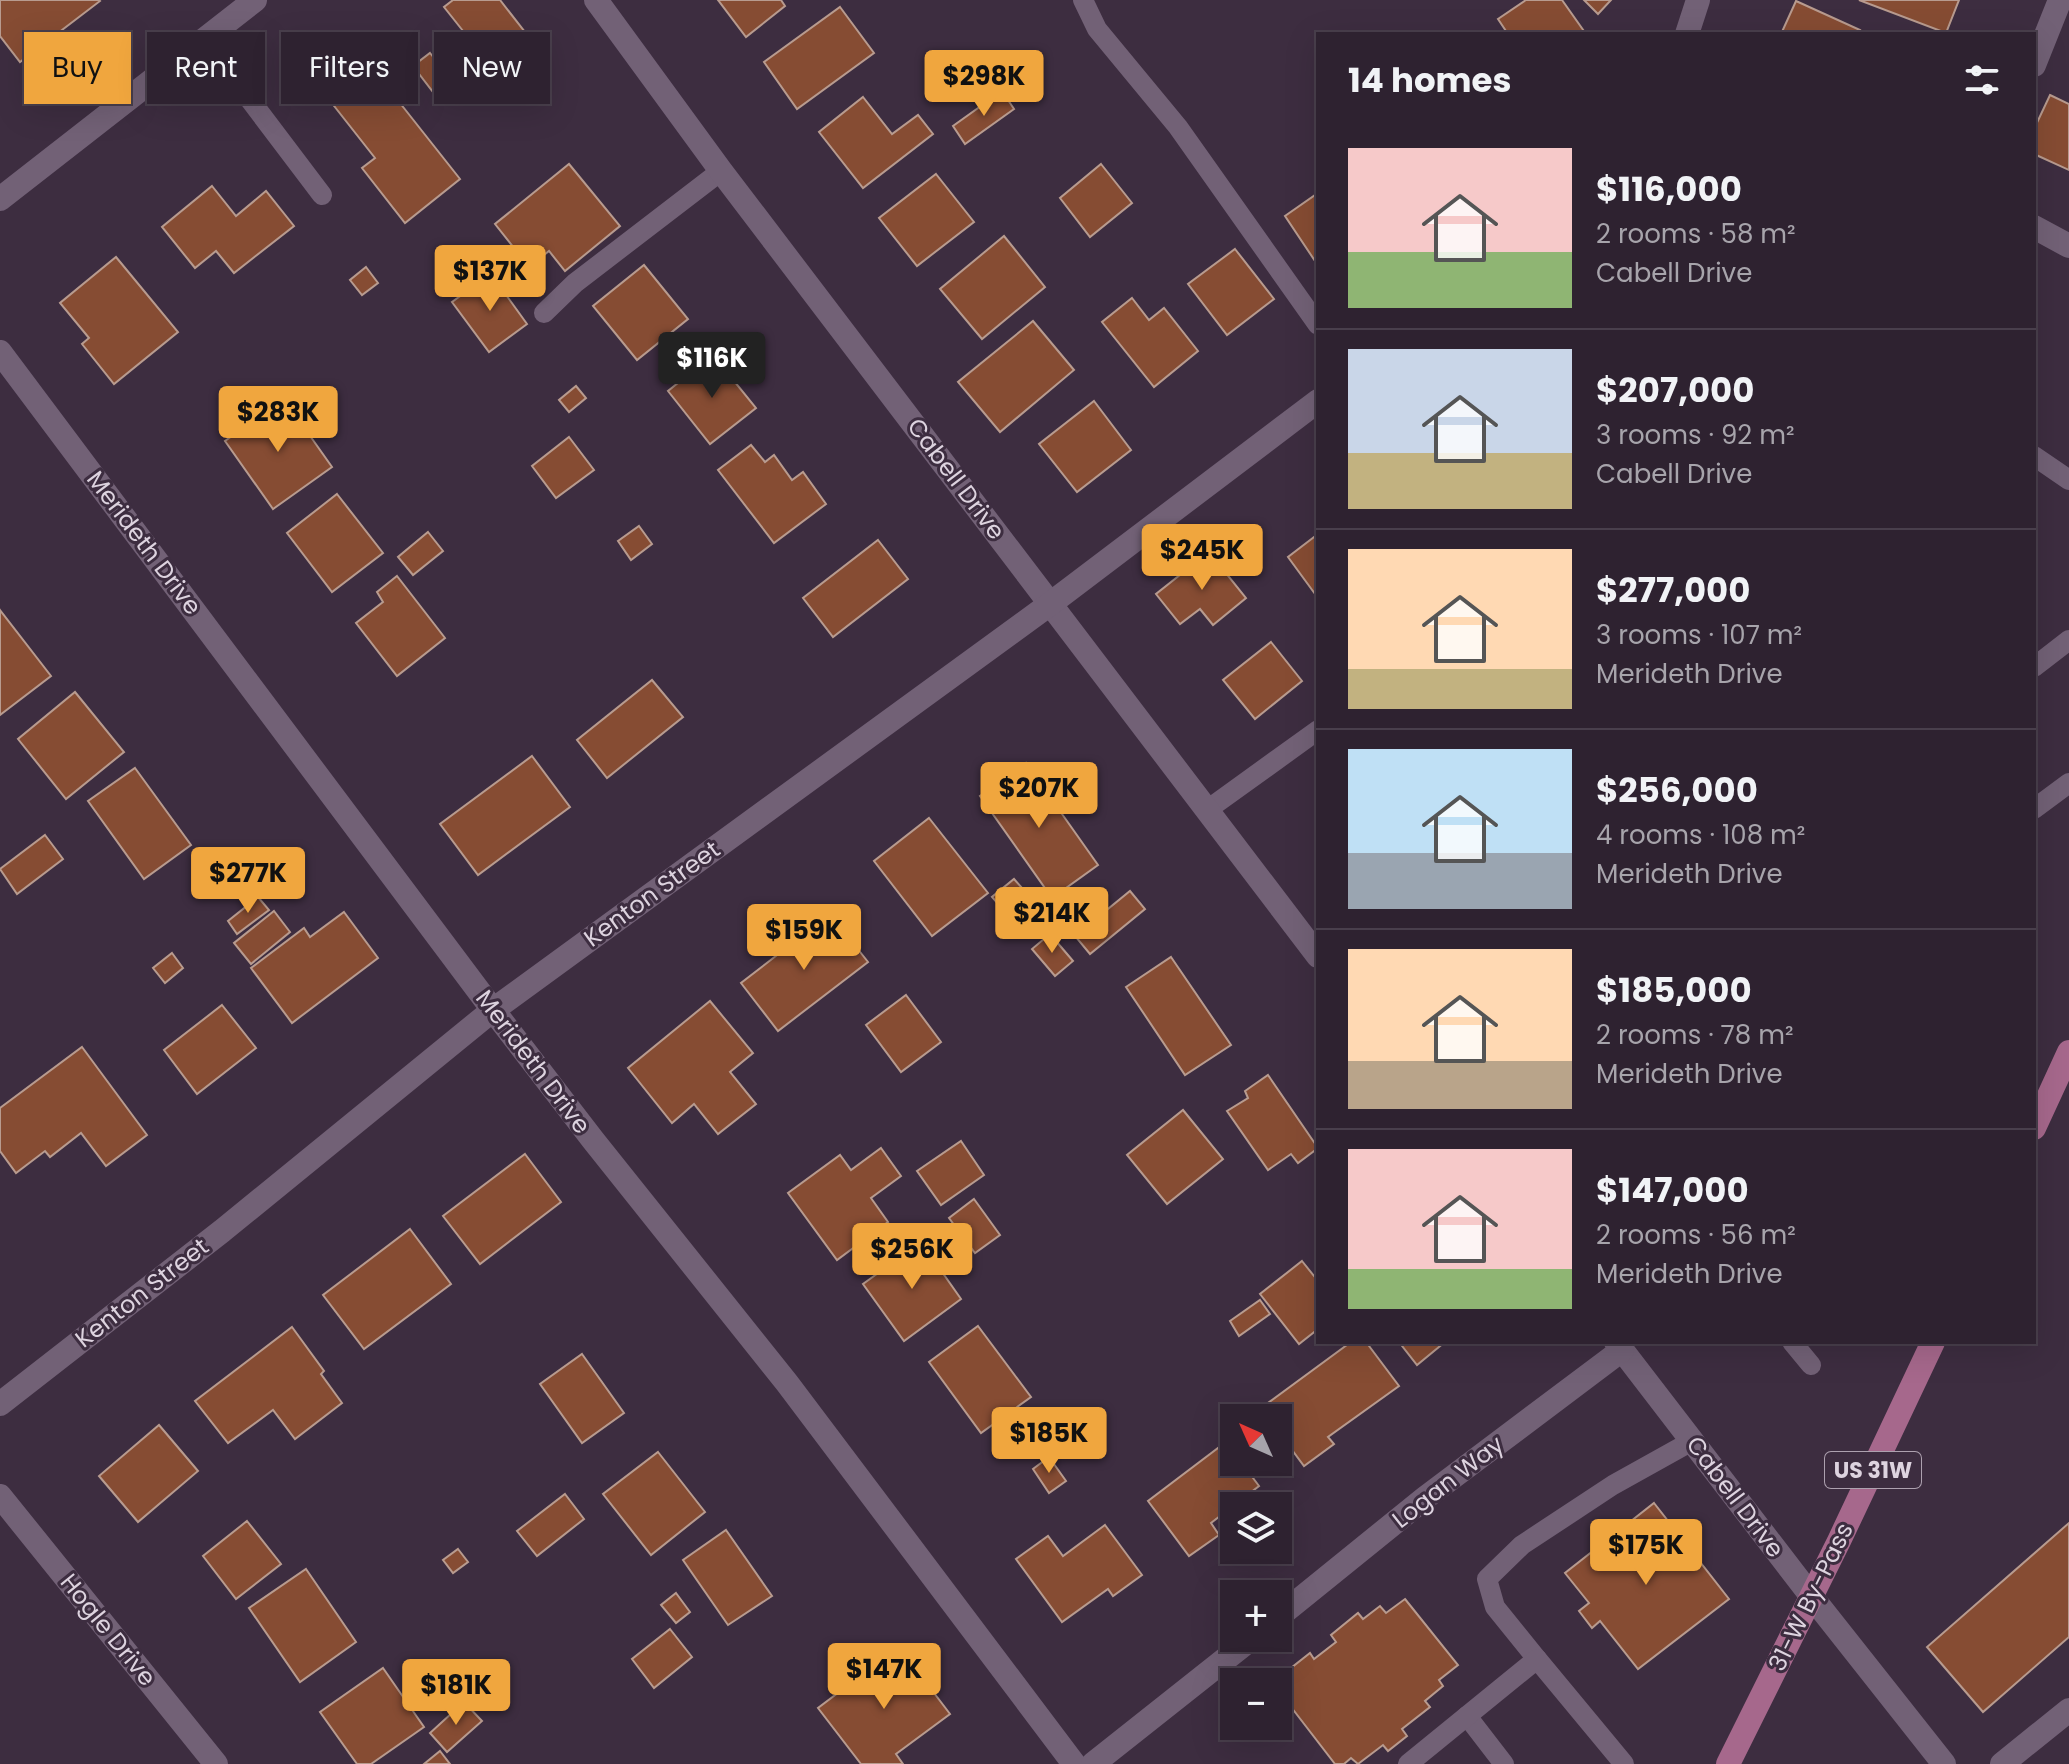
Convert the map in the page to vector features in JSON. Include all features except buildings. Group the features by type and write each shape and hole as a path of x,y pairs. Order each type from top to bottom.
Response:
{"main road":[{"path":"2036,1124 2069,1052"},
{"name":"31-W By-Pass","path":"1728,1764 1812,1597 1932,1344"}],"street":[{"path":"213,32 255,0"},
{"name":"Cabell Drive","path":"596,0 721,171 1316,953"},
{"path":"1688,32 1698,0"},
{"path":"2036,60 2060,0"},
{"path":"0,199 147,84"},
{"path":"2036,228 2069,246"},
{"name":"Merideth Drive","path":"0,352 493,1010 602,1153 787,1383 1074,1764"},
{"name":"Kenton Street","path":"0,1404 222,1231 493,1010 1050,604 1316,403"},
{"name":"Cabell Drive","path":"1619,1346 1944,1764"},
{"name":"Logan Way","path":"1292,1606 1619,1346"},
{"name":"Hogle Drive","path":"0,1496 216,1764"},
{"path":"1093,1764 1234,1652"},
{"path":"2002,1764 2069,1710"}],"lane":[{"path":"1083,0 1097,29 1178,127 1316,322"},
{"path":"253,104 322,195"},
{"path":"544,313 575,283 721,171"},
{"path":"2036,457 2069,480"},
{"path":"2036,665 2069,640"},
{"path":"1207,810 1316,731"},
{"path":"2036,808 2069,783"},
{"path":"1794,1344 1811,1365"},
{"path":"1624,1764 1495,1607 1487,1579 1522,1545 1613,1485 1692,1441"},
{"path":"1408,1764 1537,1659"},
{"path":"1467,1716 1504,1764"}]}
